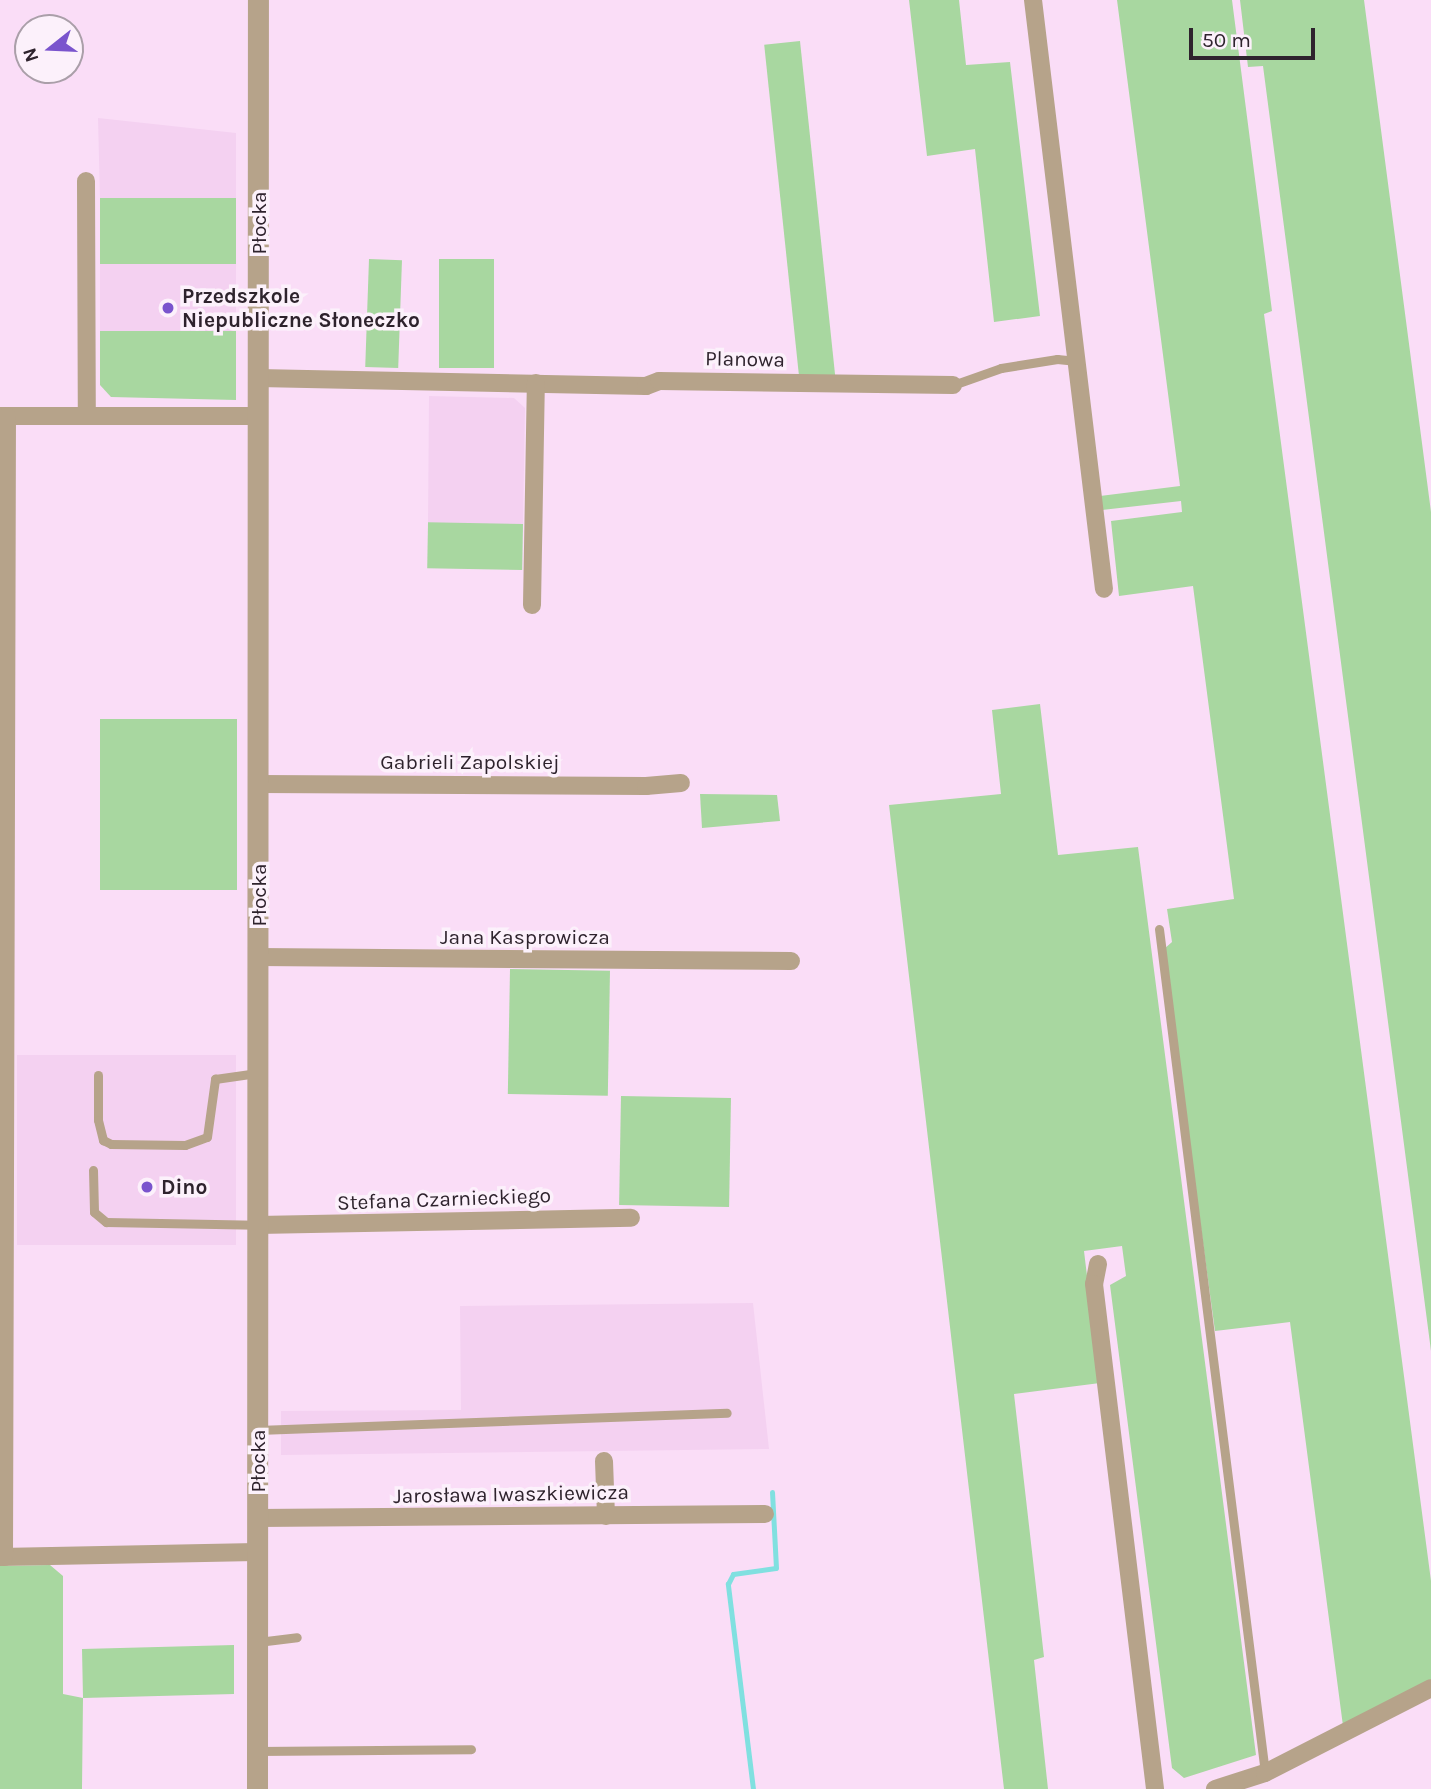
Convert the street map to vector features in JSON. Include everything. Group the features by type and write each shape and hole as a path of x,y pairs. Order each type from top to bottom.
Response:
{"street":[{"name":"Płocka","path":"257,1789 258,0"},
{"path":"1033,0 1104,589"},
{"path":"86,181 87,416"},
{"name":"Planowa","path":"259,378 536,383 953,385"},
{"path":"532,605 536,383"},
{"path":"258,1552 2,1557 4,416 259,416"},
{"name":"Gabrieli Zapolskiej","path":"259,784 646,786 681,783"},
{"name":"Jana Kasprowicza","path":"258,957 791,961"},
{"name":"Stefana Czarnieckiego","path":"258,1225 631,1218"},
{"path":"1098,1264 1094,1284 1155,1789"},
{"path":"604,1461 606,1516"},
{"name":"Jarosława Iwaszkiewicza","path":"258,1518 765,1514"},
{"path":"1215,1789 1265,1773 1431,1688"}],"lane":[{"path":"953,385 1001,368 1057,359 1078,361"},
{"path":"1158,929 1265,1773"},
{"path":"98,1075 97,1120 103,1140 111,1144 185,1145 207,1136 215,1079 258,1073"},
{"path":"93,1170 94,1212 106,1222 258,1225"},
{"path":"258,1430 727,1413"},
{"path":"257,1642 282,1643 297,1637"},
{"path":"257,1751 471,1748"}],"shaded area":[{"path":"98,118 236,133 236,199 100,198"},
{"name":"Przedszkole Niepubliczne Słoneczko","path":"100,264 236,264 236,331 100,331"},
{"path":"429,396 514,398 525,408 523,524 428,525"},
{"path":"17,1055 236,1055 236,1245 17,1245"},
{"path":"753,1303 769,1449 281,1455 281,1411 461,1410 460,1306"}],"green space":[{"path":"909,0 959,0 966,65 1010,62 1040,316 994,322 975,149 927,156"},
{"path":"1117,0 1232,0 1272,311 1264,314 1431,1581 1431,1684 1343,1726 1290,1322 1215,1331 1181,1082 1164,949 1172,942 1167,909 1234,899 1193,586 1119,596 1111,521 1182,512 1181,501 1102,510 1100,496 1180,486"},
{"path":"1240,0 1364,0 1431,512 1431,1351 1263,66 1248,67"},
{"path":"800,41 835,378 800,382 764,45"},
{"path":"100,198 236,198 236,264 100,264"},
{"path":"369,259 402,260 398,368 365,367"},
{"path":"439,259 494,259 494,368 439,368"},
{"path":"100,331 236,331 236,400 111,397 100,385"},
{"path":"428,522 523,524 522,570 427,568"},
{"path":"1040,704 1058,855 1138,847 1256,1755 1184,1778 1172,1768 1110,1285 1126,1276 1122,1246 1084,1251 1100,1383 1014,1394 1044,1657 1034,1660 1048,1789 1004,1789 889,805 1001,794 992,710"},
{"path":"100,719 237,719 237,890 100,890"},
{"path":"700,794 777,795 780,821 702,828"},
{"path":"510,969 610,971 608,1096 508,1094"},
{"path":"621,1096 731,1098 729,1207 619,1205"},
{"path":"50,1565 63,1576 63,1694 83,1698 82,1789 0,1789 0,1566"},
{"path":"234,1645 234,1694 83,1698 82,1649"}],"waterway":[{"path":"753,1789 728,1584 733,1574 776,1568 772,1492"}],"place":[{"name":"Przedszkole Niepubliczne Słoneczko","path":"168,308"},
{"name":"Dino","path":"147,1187"}]}
